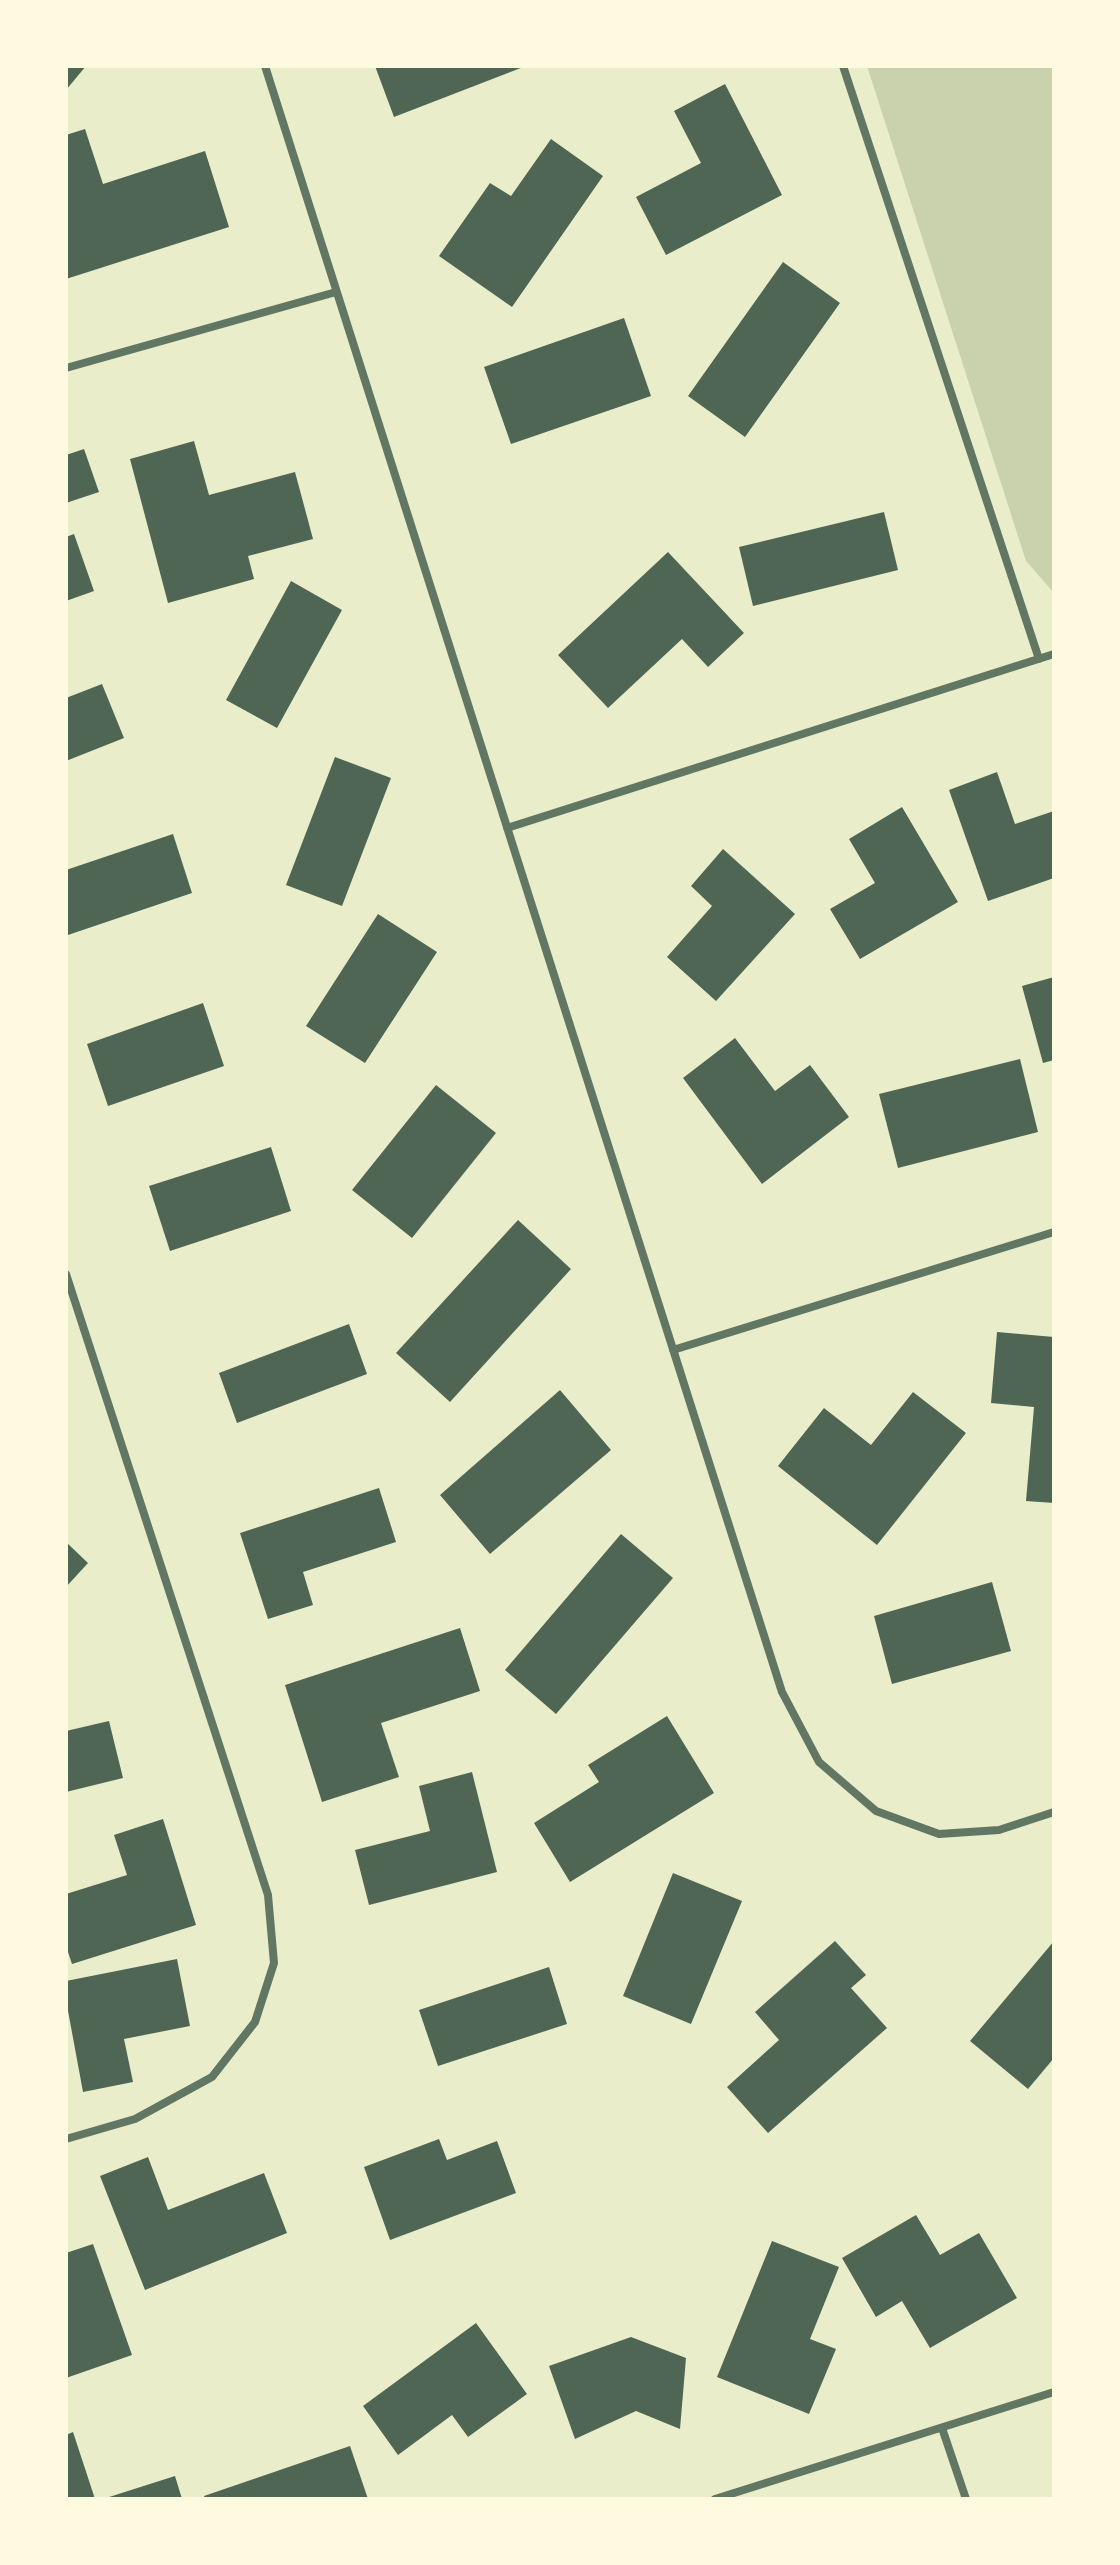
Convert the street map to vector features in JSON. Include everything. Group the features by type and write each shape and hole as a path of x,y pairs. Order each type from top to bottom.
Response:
{"street":[{"path":"265,66 782,1692 819,1762 876,1811 939,1834 999,1830 1054,1812"},
{"path":"843,66 1039,659"},
{"path":"66,368 336,292"},
{"path":"507,828 1054,654"},
{"path":"673,1350 1054,1232"},
{"path":"66,1274 268,1895 274,1963 255,2022 212,2077 135,2119 66,2139"},
{"path":"715,2499 1054,2392"},
{"path":"942,2428 966,2499"}],"green space":[{"path":"867,66 1054,66 1054,593 1026,561"}],"building":[{"path":"66,66 86,66 66,90"},
{"path":"375,66 526,66 394,117"},
{"path":"725,84 782,195 666,255 636,197 701,163 674,111"},
{"path":"85,129 103,184 205,151 229,227 66,279 66,135"},
{"path":"551,139 603,176 512,307 439,256 490,183 511,196"},
{"path":"783,262 840,303 745,437 688,396"},
{"path":"624,318 651,396 511,444 484,367"},
{"path":"194,441 209,495 295,472 313,539 248,556 254,579 168,603 130,459"},
{"path":"84,449 99,492 66,503 66,455"},
{"path":"884,512 898,570 753,606 739,547"},
{"path":"74,534 94,591 66,601 66,537"},
{"path":"668,552 744,633 708,667 682,639 608,708 558,655"},
{"path":"291,581 342,610 277,728 226,700"},
{"path":"102,684 124,738 66,761 66,698"},
{"path":"335,757 391,778 342,906 286,885"},
{"path":"997,772 1015,824 1054,811 1054,878 988,901 949,790"},
{"path":"902,807 958,902 860,959 830,909 875,883 849,839"},
{"path":"173,834 192,893 68,935 66,870"},
{"path":"723,849 795,914 716,1001 667,957 712,906 691,886"},
{"path":"378,914 437,952 365,1063 306,1026"},
{"path":"1054,977 1054,1060 1043,1063 1022,986"},
{"path":"203,1003 224,1066 108,1106 87,1044"},
{"path":"735,1038 775,1091 810,1065 849,1117 762,1184 683,1078"},
{"path":"1020,1059 1038,1132 898,1168 879,1094"},
{"path":"436,1085 496,1133 412,1238 352,1190"},
{"path":"271,1147 291,1211 170,1251 149,1186"},
{"path":"518,1220 571,1269 450,1402 396,1353"},
{"path":"349,1324 367,1374 237,1423 219,1373"},
{"path":"997,1332 1054,1337 1054,1503 1026,1501 1034,1407 991,1403"},
{"path":"560,1390 611,1450 490,1554 440,1495"},
{"path":"913,1392 966,1433 877,1545 778,1466 824,1408 871,1445"},
{"path":"379,1488 396,1542 303,1572 313,1605 268,1619 240,1533"},
{"path":"621,1534 673,1578 556,1714 505,1670"},
{"path":"66,1542 88,1563 66,1587"},
{"path":"992,1582 1011,1651 892,1684 874,1616"},
{"path":"460,1628 480,1691 381,1723 399,1777 322,1802 285,1685"},
{"path":"667,1716 714,1793 570,1882 534,1823 599,1782 588,1765"},
{"path":"109,1721 123,1778 66,1792 66,1731"},
{"path":"472,1772 497,1872 369,1905 355,1850 430,1831 419,1786"},
{"path":"163,1819 196,1925 72,1964 66,1946 66,1894 127,1875 114,1835"},
{"path":"673,1873 742,1901 691,2024 623,1996"},
{"path":"835,1941 866,1975 851,1988 887,2028 768,2133 727,2087 779,2040 755,2012"},
{"path":"1054,1941 1054,2058 1028,2089 970,2041"},
{"path":"177,1959 190,2026 124,2039 133,2082 83,2092 66,2000 66,1981"},
{"path":"549,1967 567,2024 438,2066 419,2010"},
{"path":"439,2139 447,2160 497,2141 516,2193 390,2240 364,2167"},
{"path":"148,2157 168,2210 264,2173 287,2233 145,2290 100,2176"},
{"path":"916,2215 940,2255 979,2233 1017,2298 930,2348 902,2301 876,2317 842,2258"},
{"path":"772,2241 839,2267 810,2339 836,2349 809,2414 717,2377"},
{"path":"93,2244 132,2355 66,2378 66,2253"},
{"path":"476,2323 527,2394 468,2437 452,2415 398,2455 363,2406"},
{"path":"631,2337 686,2358 680,2429 636,2411 575,2439 549,2366"},
{"path":"73,2432 95,2499 66,2499 66,2435"},
{"path":"350,2446 368,2499 205,2499 204,2496"},
{"path":"175,2476 182,2499 106,2499 106,2498"}]}
